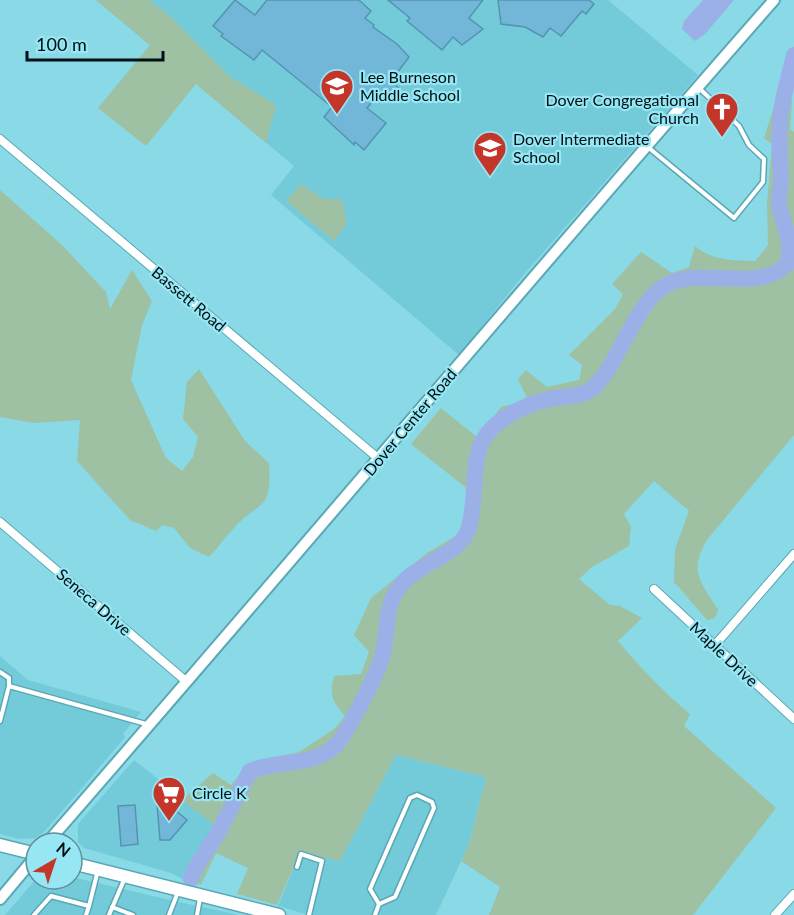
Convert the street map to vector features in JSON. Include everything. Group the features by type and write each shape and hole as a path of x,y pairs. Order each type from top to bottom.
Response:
{"main road":[{"path":"0,845 24,852"},
{"path":"84,866 200,894 242,910 279,915"}],"street":[{"name":"Dover Center Road","path":"57,831 379,459 645,146 774,0"},
{"name":"Bassett Road","path":"0,139 379,459"},
{"name":"Seneca Drive","path":"0,522 187,682"},
{"path":"715,645 794,554"},
{"name":"Maple Drive","path":"654,589 794,718"},
{"path":"0,899 24,870"},
{"path":"775,915 794,894"}],"lane":[{"path":"645,146 734,218 763,182 764,159 749,145 740,126 697,87"},
{"path":"0,672 9,678 0,721"},
{"path":"9,686 150,725"},
{"path":"375,915 379,904 395,897 434,808 432,802 417,795 410,798 370,889 379,904"},
{"path":"297,867 301,854 322,861 309,915"},
{"path":"86,915 98,869"},
{"path":"109,915 125,876"},
{"path":"169,915 179,889"},
{"path":"197,915 200,894"},
{"path":"34,915 51,896 88,906"},
{"path":"112,907 132,915"}],"shaded area":[{"name":"Dover Intermediate School","path":"96,0 608,0 698,75 520,279 459,355 271,195 294,166"},
{"path":"703,0 734,0 705,34 695,41 682,29 684,21"},
{"path":"0,656 28,680 141,712 123,734 125,737 45,831 24,831 24,839 0,834"},
{"path":"396,755 486,777 469,844 436,915 309,915 278,906 300,853 340,860"},
{"path":"134,760 217,826 186,881 171,873 84,848 84,831 78,831 78,824"},
{"path":"84,880 239,915 5,915 26,891 84,891"}],"green space":[{"path":"96,0 149,0 170,16 228,75 276,105 266,143 196,84 146,146 98,108 150,45"},
{"path":"779,91 792,101 790,129 794,132 794,435 707,540 701,551 698,560 699,576 718,610 715,618 707,620 674,582 675,549 689,511 654,481 624,514 631,527 629,546 592,567 579,579 610,605 620,606 642,618 618,641 652,679 690,714 684,726 776,808 693,915 489,915 500,887 461,861 469,844 486,777 396,755 340,861 300,853 277,905 237,894 248,868 216,853 201,885 186,881 217,827 182,800 213,773 231,785 249,763 299,752 334,729 345,716 333,697 334,676 361,674 369,652 354,635 371,598 427,553 459,534 470,491 411,444 441,408 478,438 501,407 528,400 518,379 526,370 547,387 579,380 582,365 569,355 615,309 623,294 612,284 641,252 672,273 689,267 695,246 716,257 755,261 768,245 767,204 772,144 764,138"},
{"path":"301,184 324,199 342,199 347,223 334,241 286,201"},
{"path":"0,190 63,246 106,292 110,309 132,270 152,301 142,325 131,380 166,458 182,471 193,457 198,437 183,419 187,382 199,369 245,441 269,463 269,490 263,503 234,528 209,557 190,548 174,528 162,525 156,531 130,520 77,461 80,420 33,423 0,417"}],"building":[{"path":"235,0 255,15 267,0 359,0 371,11 365,18 409,57 391,81 400,89 390,100 380,92 367,108 386,123 364,150 355,142 354,145 324,117 332,107 262,50 254,60 221,36 223,34 213,26"},
{"path":"388,0 483,0 469,18 483,29 462,45 453,37 442,50 407,21 410,18"},
{"path":"498,0 589,0 594,4 586,14 582,11 561,36 550,28 543,37 525,27 501,24"},
{"path":"168,804 187,820 170,840 160,840 157,805"},
{"path":"135,805 138,844 121,846 118,806"}],"waterway":[{"path":"191,879 250,771 270,765 315,758 334,747 339,741 360,706 378,668 390,607 397,590 413,573 455,547 468,530 473,507 478,454 481,443 493,427 509,415 527,406 581,394 594,387 612,363 647,302 670,283 698,278 762,277 776,273 787,264 789,242 779,205 781,179 779,129 794,55"}],"place":[{"name":"Lee Burneson Middle School","path":"337,115"},
{"name":"Dover Congregational Church","path":"722,138"},
{"name":"Dover Intermediate School","path":"490,177"},
{"name":"Circle K","path":"169,822"}]}
